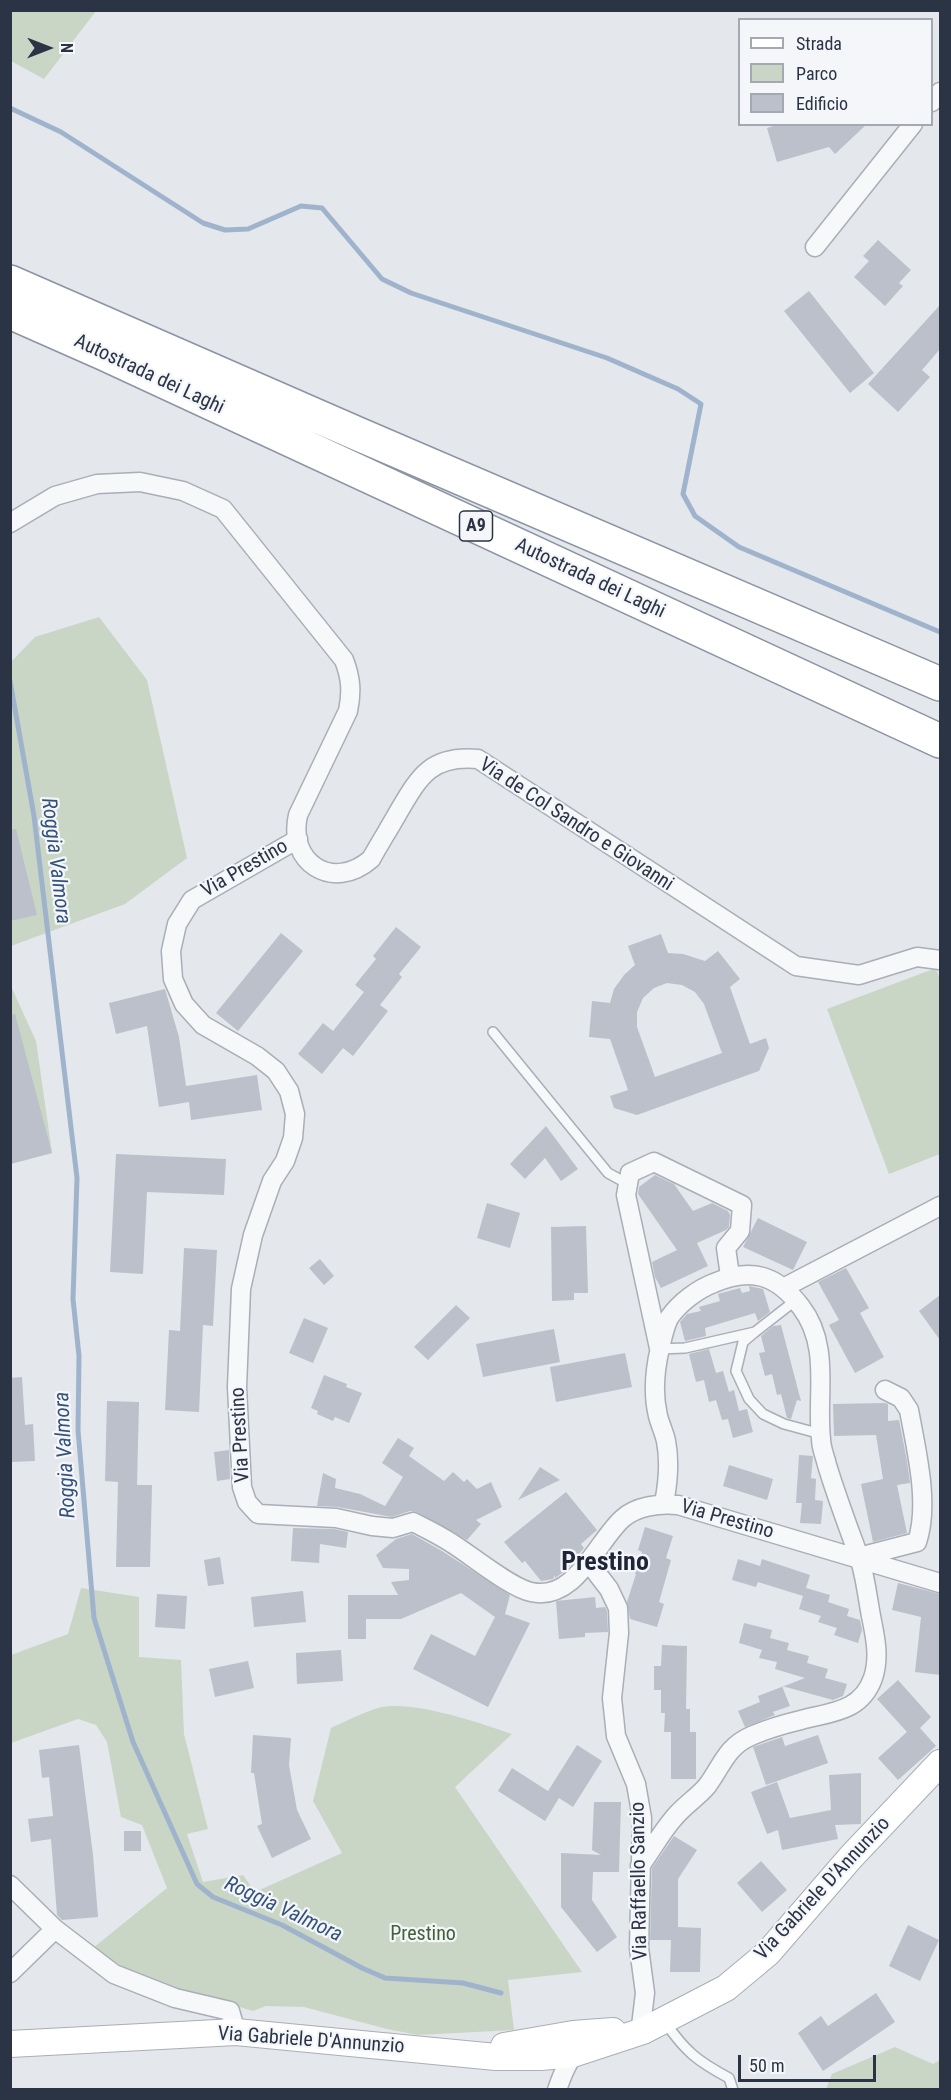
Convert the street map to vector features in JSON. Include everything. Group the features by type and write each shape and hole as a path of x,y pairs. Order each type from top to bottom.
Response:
{"highway":[{"name":"Autostrada dei Laghi","path":"10,282 940,684"},
{"name":"Autostrada dei Laghi","path":"10,312 940,741"}],"main road":[{"name":"Via Gabriele D'Annunzio","path":"468,2053 536,2040 607,2036 650,2026 726,1988 768,1953 851,1857 940,1763"},
{"name":"Via Gabriele D'Annunzio","path":"10,2044 236,2032 321,2042 496,2057 541,2057 573,2054 607,2036"}],"street":[{"path":"815,247 911,126"},
{"path":"10,523 55,496 97,484 140,482 183,491 223,509 344,660 350,676 351,693 348,711 298,815 295,828 298,839"},
{"name":"Via de Col Sandro e Giovanni","path":"298,839 302,854 310,864 322,871 342,873 361,868 371,859 415,783 427,770 443,761 460,757 478,759 796,966 859,975 917,957 940,960"},
{"name":"Via Prestino","path":"298,839 192,900 177,924 171,951 173,979 184,1004 203,1025 257,1056 276,1071 289,1091 295,1114 293,1138 285,1161 272,1181 253,1235 241,1289 237,1388 242,1487 247,1502 258,1514 274,1516 336,1518 393,1528 413,1522 452,1543 518,1587 531,1593 549,1593 564,1586 589,1563 606,1536 624,1517 643,1508 664,1503 678,1505 859,1557 940,1583"},
{"path":"659,1349 626,1195 630,1173 654,1162 742,1205 740,1231 726,1248 730,1276"},
{"path":"790,1294 940,1206"},
{"path":"640,1866 674,1817 699,1796 727,1753 750,1736 795,1721 841,1711 855,1704 866,1694 877,1664 876,1643 859,1557 832,1482 821,1441 821,1368 816,1335 803,1309 790,1294 767,1278 752,1275 730,1276 708,1285 687,1299 669,1319 659,1349 655,1382 657,1414 666,1442 668,1479 664,1503"},
{"path":"859,1557 917,1542 923,1526 924,1509 909,1410 901,1398 885,1390"},
{"name":"Via Raffaello Sanzio","path":"589,1563 609,1589 618,1608 619,1633 612,1698 616,1736 636,1784 642,1818 639,1948 650,2026"},
{"path":"10,1885 55,1929 114,1974 175,1998 230,2011 236,2032"},
{"path":"10,1973 55,1929"},
{"path":"559,2086 607,2036"},
{"path":"559,2086 573,2054"},
{"path":"541,2057 557,2067 559,2086"}],"lane":[{"path":"493,1032 608,1173 628,1184"},
{"path":"790,1294 743,1342 736,1371 749,1399 764,1414 784,1424 821,1434"},
{"path":"659,1349 685,1348 755,1332"},
{"path":"650,2026 682,2046 705,2066 729,2078 733,2090"}],"green space":[{"path":"10,11 96,11 44,79 11,61"},
{"path":"99,617 147,680 187,858 125,904 11,946 10,663 35,637"},
{"path":"936,968 940,980 940,1154 889,1174 827,1009"},
{"path":"10,984 36,1041 52,1153 11,1164"},
{"path":"81,1588 139,1597 139,1657 181,1660 184,1734 208,1829 187,1834 203,1882 243,1875 255,1892 342,1853 313,1801 331,1728 378,1708 392,1706 426,1709 512,1734 455,1787 582,1972 508,1980 514,2030 418,2035 304,2007 266,2006 253,2011 155,1982 123,1967 93,1948 167,1888 142,1825 121,1817 107,1742 96,1725 78,1719 11,1743 11,1655 68,1634"},
{"path":"895,2047 933,2064 940,2060 940,2089 826,2089 832,2074"}],"building":[{"path":"774,126 865,126 835,154 829,147 777,162 767,128"},
{"path":"878,240 911,270 899,283 903,286 885,306 854,277 869,261 863,256"},
{"path":"809,291 874,373 850,393 784,311"},
{"path":"940,305 940,349 922,370 930,377 898,412 868,384"},
{"path":"16,829 37,915 10,921 10,830"},
{"path":"396,927 421,947 399,974 402,977 380,1005 388,1011 353,1056 343,1048 322,1074 298,1054 323,1023 333,1031 364,992 355,985 376,959 373,956"},
{"path":"281,933 303,951 238,1031 216,1013"},
{"path":"661,934 668,953 683,954 705,961 718,951 740,979 730,987 750,1044 766,1038 769,1048 759,1071 637,1115 614,1108 610,1096 628,1090 610,1039 589,1037 592,1001 610,1003 614,989 635,965 628,946","holes":["667,983 682,985 695,992 704,1004 722,1053 655,1077 637,1027 637,1012 643,998 654,988"]},
{"path":"165,989 179,1037 186,1086 257,1075 262,1110 191,1120 189,1102 159,1107 147,1026 116,1034 109,1003"},
{"path":"15,1014 52,1153 10,1164 10,1015"},
{"path":"546,1126 578,1169 561,1181 545,1158 525,1179 510,1164"},
{"path":"116,1154 226,1159 224,1195 147,1192 143,1274 110,1272"},
{"path":"655,1175 674,1184 693,1211 712,1203 728,1211 730,1215 729,1227 726,1230 697,1243 708,1266 661,1288 655,1277 652,1262 677,1250 638,1194 639,1187"},
{"path":"487,1203 520,1213 510,1248 477,1238"},
{"path":"758,1218 807,1242 793,1270 743,1247"},
{"path":"586,1226 588,1293 574,1293 574,1300 552,1301 551,1227"},
{"path":"184,1248 217,1250 213,1326 203,1325 199,1412 165,1410 169,1330 180,1331"},
{"path":"320,1259 334,1276 324,1285 309,1268"},
{"path":"846,1268 869,1308 860,1313 884,1357 855,1373 829,1325 839,1320 818,1282"},
{"path":"749,1286 763,1289 770,1312 758,1321 755,1313 705,1328 706,1336 685,1341 680,1322 687,1314 701,1311 699,1307 720,1301 718,1294 740,1288 742,1293 750,1291"},
{"path":"940,1295 940,1340 919,1311"},
{"path":"456,1305 470,1318 428,1360 414,1347"},
{"path":"304,1318 328,1328 313,1363 289,1353"},
{"path":"781,1325 801,1401 797,1400 791,1419 787,1418 781,1394 777,1395 772,1374 765,1376 759,1353 765,1352 761,1336 773,1326"},
{"path":"554,1329 560,1362 483,1377 476,1344"},
{"path":"709,1349 716,1373 723,1371 729,1392 734,1390 739,1411 747,1409 753,1432 733,1438 728,1419 722,1420 716,1400 709,1402 704,1380 696,1382 689,1354"},
{"path":"625,1353 632,1387 556,1402 550,1367"},
{"path":"324,1375 362,1393 349,1423 335,1417 333,1421 317,1414 318,1411 311,1408"},
{"path":"22,1377 25,1425 33,1424 35,1461 10,1462 10,1378"},
{"path":"107,1401 139,1402 137,1485 152,1485 150,1567 116,1567 118,1482 105,1481"},
{"path":"833,1404 888,1404 888,1421 899,1420 907,1461 910,1483 897,1485 907,1533 873,1542 861,1484 883,1479 876,1435 834,1436"},
{"path":"398,1438 414,1448 409,1456 444,1481 453,1472 464,1482 467,1479 477,1489 491,1482 502,1507 476,1520 481,1524 467,1540 417,1512 410,1511 392,1517 338,1507 317,1506 323,1473 336,1479 335,1488 360,1494 385,1506 403,1477 382,1463"},
{"path":"229,1450 230,1479 217,1481 214,1452"},
{"path":"799,1455 813,1456 811,1478 816,1479 815,1500 823,1501 821,1524 800,1523 802,1503 796,1503"},
{"path":"729,1465 773,1479 767,1500 723,1486"},
{"path":"540,1467 560,1480 518,1500"},
{"path":"566,1492 597,1530 581,1544 584,1548 565,1571 555,1578 555,1575 553,1579 541,1581 525,1561 522,1563 504,1542"},
{"path":"645,1527 673,1536 666,1558 671,1560 659,1602 664,1604 657,1627 630,1619 627,1602 642,1552 638,1550"},
{"path":"293,1528 334,1529 348,1532 346,1548 320,1544 319,1563 291,1561"},
{"path":"412,1534 510,1595 505,1614 530,1623 488,1707 413,1669 431,1634 475,1656 495,1617 461,1593 401,1619 366,1619 366,1639 348,1639 348,1595 398,1595 391,1582 409,1580 409,1569 383,1568 376,1555 396,1539"},
{"path":"220,1557 224,1584 208,1586 204,1560"},
{"path":"738,1559 760,1566 762,1559 810,1575 806,1588 830,1595 828,1602 849,1609 847,1616 860,1620 862,1630 858,1643 834,1635 837,1628 818,1622 821,1616 799,1609 803,1596 758,1582 756,1587 732,1580"},
{"path":"898,1583 940,1594 940,1675 915,1672 921,1617 892,1610"},
{"path":"303,1591 306,1622 254,1627 251,1597"},
{"path":"157,1594 187,1596 185,1629 155,1627"},
{"path":"595,1597 596,1608 605,1607 607,1611 608,1632 585,1633 585,1637 559,1639 556,1601"},
{"path":"744,1623 772,1630 770,1638 789,1643 787,1650 809,1656 807,1663 828,1669 825,1678 847,1684 843,1696 833,1700 783,1686 805,1678 775,1669 777,1662 759,1658 762,1650 739,1643"},
{"path":"662,1645 687,1646 686,1709 690,1709 690,1732 696,1732 696,1779 671,1779 671,1732 664,1732 665,1713 661,1713 661,1690 654,1690 654,1666 661,1666"},
{"path":"341,1650 343,1681 297,1684 296,1653"},
{"path":"248,1661 254,1688 215,1697 209,1669"},
{"path":"898,1680 931,1717 920,1728 936,1746 898,1780 878,1758 907,1732 877,1699"},
{"path":"782,1687 790,1706 773,1712 775,1715 745,1727 738,1711 760,1702 758,1696"},
{"path":"253,1735 291,1738 289,1765 297,1810 311,1839 272,1858 257,1826 262,1824 254,1773 251,1773"},
{"path":"818,1735 828,1763 766,1785 753,1747 782,1737 785,1746"},
{"path":"79,1745 93,1855 98,1917 62,1920 57,1915 51,1839 31,1842 28,1819 53,1816 49,1777 42,1778 39,1750"},
{"path":"577,1745 602,1761 573,1807 559,1798 545,1821 498,1791 512,1768 548,1791"},
{"path":"861,1773 861,1824 835,1825 838,1839 782,1850 778,1830 767,1834 751,1792 777,1782 790,1818 831,1810 829,1775"},
{"path":"594,1802 621,1802 619,1872 593,1872 592,1900 617,1937 597,1952 561,1907 561,1853 601,1855 592,1850"},
{"path":"124,1831 141,1831 141,1851 124,1851"},
{"path":"674,1836 697,1850 678,1879 678,1927 701,1928 700,1972 670,1972 671,1940 650,1940 652,1868"},
{"path":"761,1861 787,1890 762,1912 737,1883"},
{"path":"908,1925 939,1940 920,1981 889,1966"},
{"path":"876,1993 895,2022 823,2071 798,2033 821,2016 828,2026"}],"waterway":[{"path":"10,108 61,132 203,223 225,230 248,229 301,206 322,208 382,279 411,293 607,358 678,389 701,404 683,494 695,516 739,547 940,632"},
{"name":"Roggia Valmora","path":"10,681 34,816 77,1178 73,1299 79,1356 78,1430 94,1618 133,1742 197,1884 213,1897 282,1925 385,1978 463,1983 501,1993"}],"district":[{"name":"Prestino","path":"605,1563"}]}
